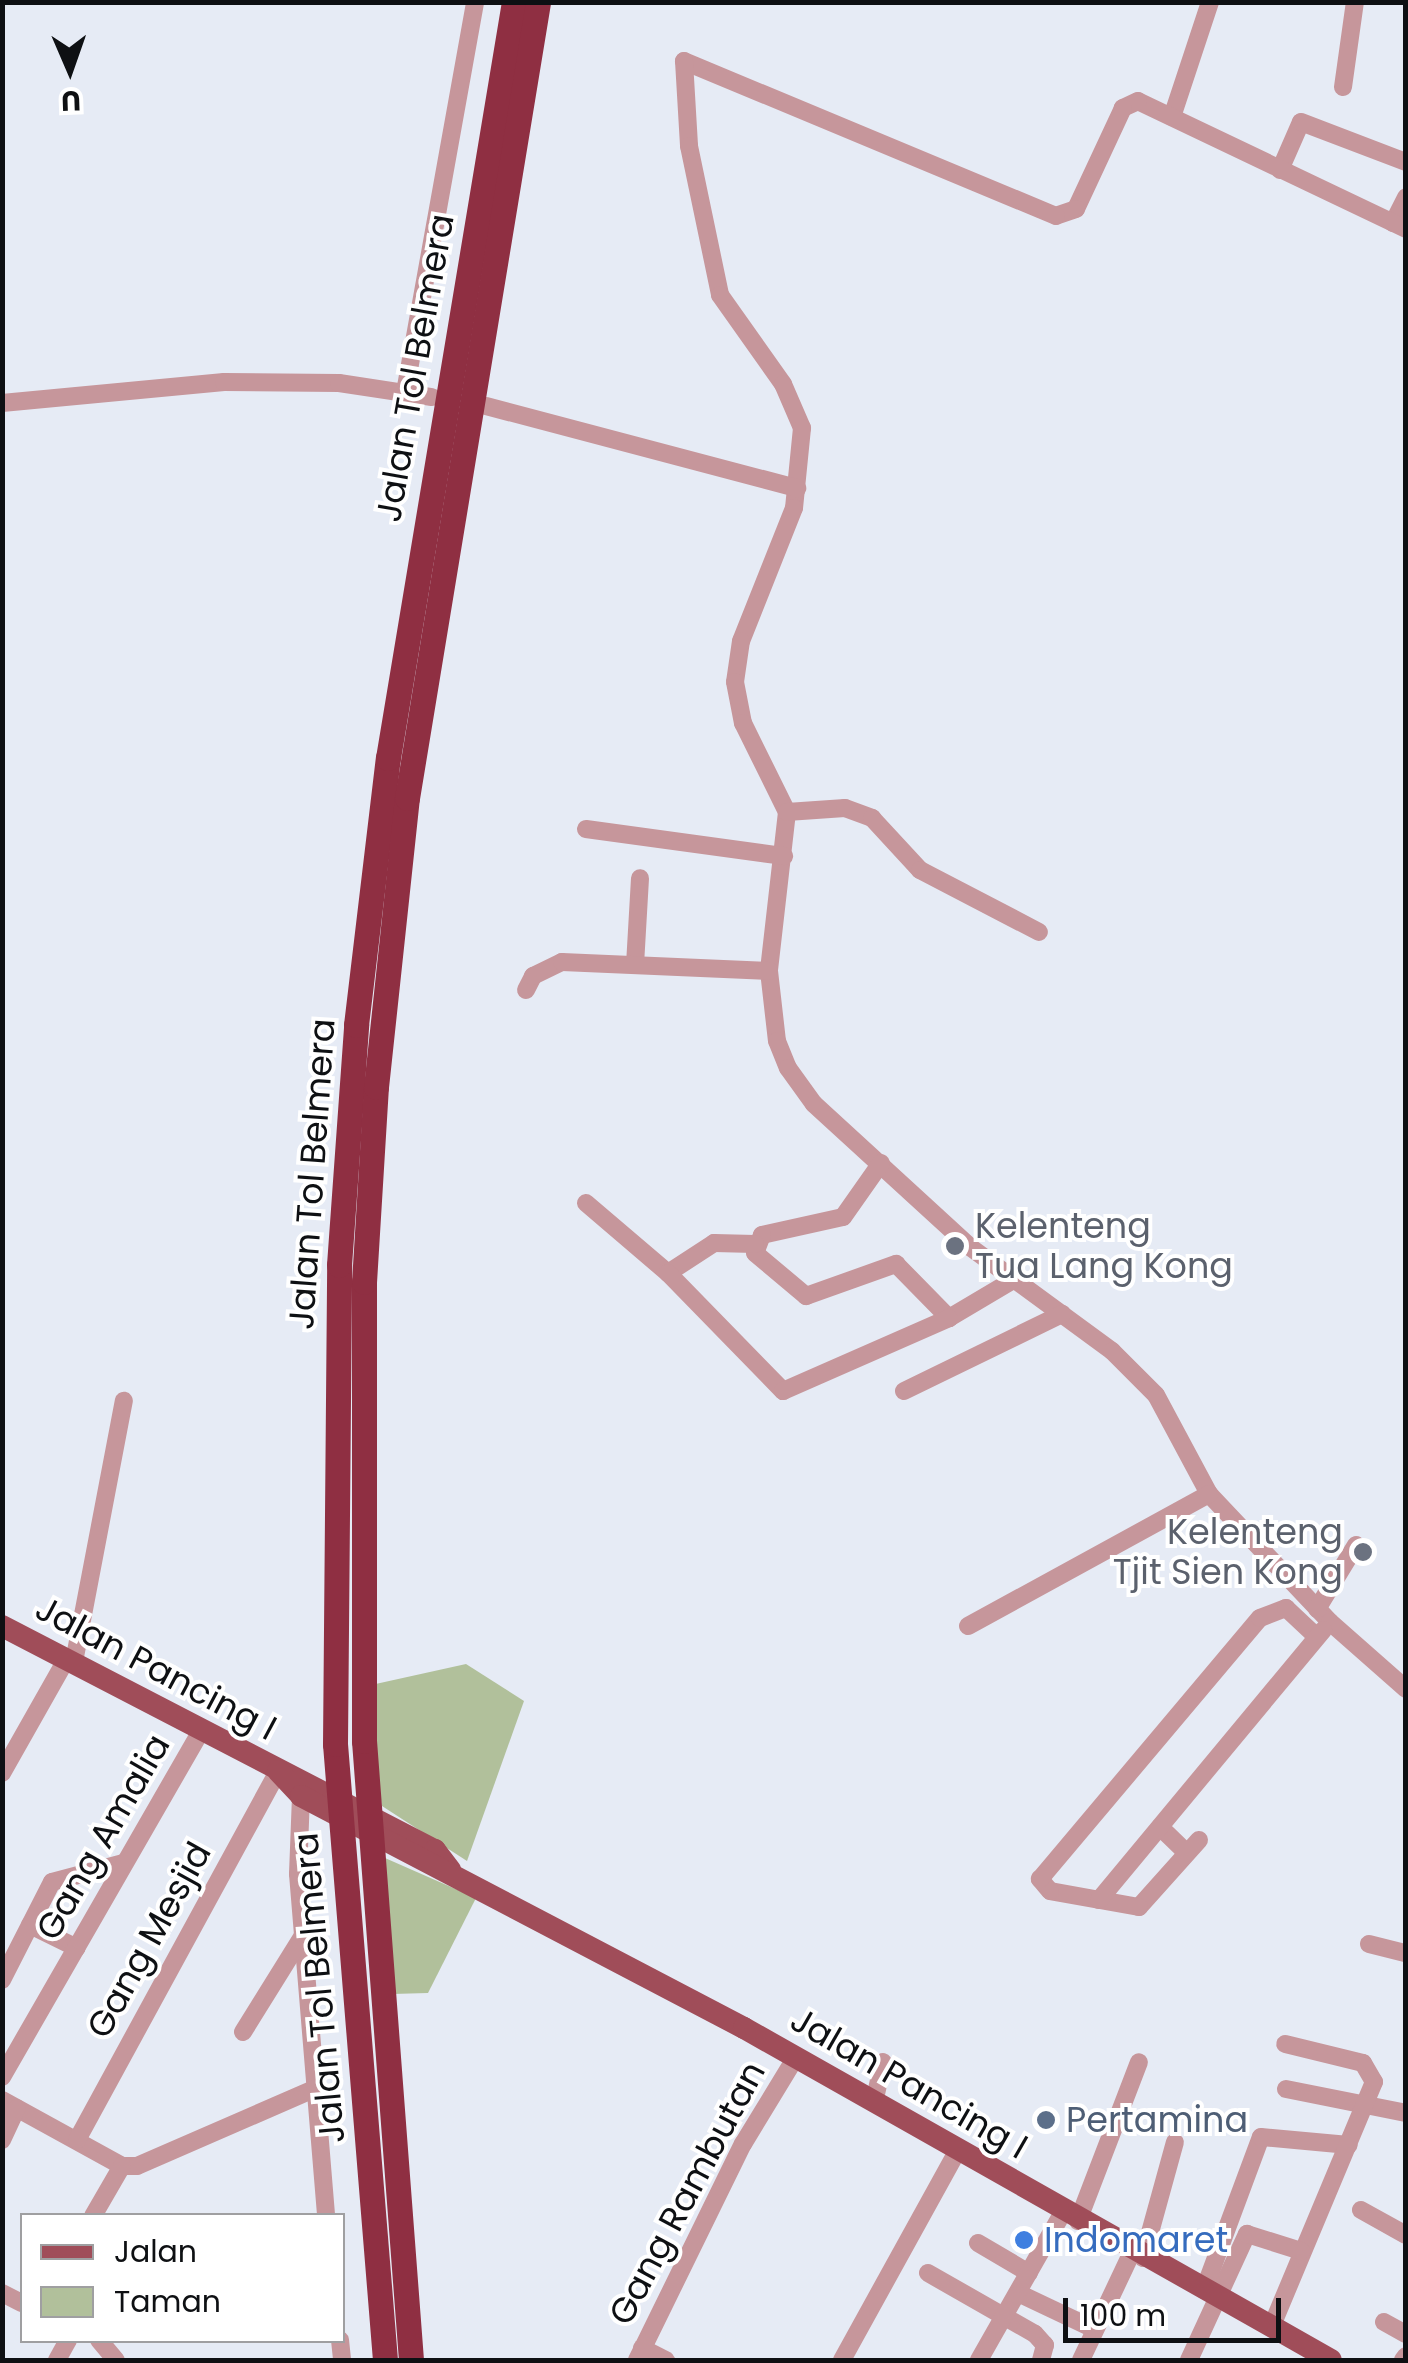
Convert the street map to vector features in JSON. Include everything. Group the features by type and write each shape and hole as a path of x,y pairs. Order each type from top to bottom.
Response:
{"highway":[{"name":"Jalan Tol Belmera","path":"384,2360 336,1744 335,1346 356,1024 408,620 514,2"},
{"name":"Jalan Tol Belmera","path":"410,2360 372,1893 364,1740 364,1282 390,947 423,680 538,2"}],"main road":[{"name":"Jalan Pancing I","path":"2,1626 200,1732 435,1850 450,1870"},
{"name":"Jalan Pancing I","path":"278,1771 301,1796 425,1863 450,1870 796,2057 1137,2255 1331,2360"}],"street":[{"path":"405,392 475,2"},
{"path":"1172,117 1210,2"},
{"path":"1343,87 1355,2"},
{"path":"1406,197 1399,226 1172,117 1130,102 1076,210 1056,216 684,61 689,146 715,277 725,304 796,406 804,444 797,488 741,641 735,682 743,723 787,812 769,972 774,1024 788,1068 814,1104 1014,1280 1062,1314 1156,1395 1208,1494 1323,1616 1406,1689"},
{"path":"1280,170 1301,122 1406,162"},
{"path":"2,403 224,382 405,392 432,397"},
{"path":"486,406 797,488"},
{"path":"787,812 845,808 872,818 920,870 1039,932"},
{"path":"586,830 784,856"},
{"path":"635,964 640,878"},
{"path":"526,990 533,976 562,962 769,972"},
{"path":"881,1163 843,1216 762,1235 755,1244 758,1258 798,1294 815,1294 896,1264 949,1318"},
{"path":"586,1203 668,1272 784,1390 949,1318 1014,1280"},
{"path":"668,1272 714,1244 755,1244"},
{"path":"904,1391 1062,1314"},
{"path":"2,1772 71,1660 124,1401"},
{"path":"968,1626 1208,1494"},
{"path":"1099,1900 1317,1637 1356,1545"},
{"path":"1160,1827 1193,1847 1142,1906 1050,1892 1041,1875 1260,1618 1286,1608 1317,1637"},
{"name":"Gang Amalia","path":"2,2078 200,1732"},
{"name":"Gang Mesjid","path":"77,2140 278,1771"},
{"path":"301,1796 304,1933 326,2213"},
{"path":"2,1980 62,1875 123,1863"},
{"path":"30,1925 78,1948"},
{"path":"243,2032 304,1933"},
{"path":"1369,1944 1406,1953"},
{"path":"1271,2328 1366,2103 1371,2067 1285,2044"},
{"name":"Gang Rambutan","path":"640,2354 744,2144 796,2057"},
{"path":"874,2103 883,2062"},
{"path":"979,2360 1029,2273 1071,2216 1139,2062"},
{"path":"2,2140 10,2104 122,2166 137,2166 314,2089"},
{"path":"1286,2089 1406,2113"},
{"path":"1189,2360 1261,2137 1349,2145"},
{"path":"1081,2360 1092,2328 1137,2255 1175,2142"},
{"path":"842,2360 957,2152"},
{"path":"95,2213 122,2166"},
{"path":"1360,2210 1406,2234"},
{"path":"1212,2295 1247,2234 1301,2251"},
{"path":"978,2243 1029,2273"},
{"path":"928,2273 1043,2340 1040,2360"},
{"path":"1018,2292 1092,2328"},
{"path":"1384,2322 1406,2334"},
{"path":"640,2354 666,2360"}],"green space":[{"path":"466,1664 524,1701 467,1861 382,1806 362,1687"},
{"path":"385,1858 476,1898 428,1993 392,1994"}],"place":[{"name":"Kelenteng Tua Lang Kong","path":"955,1246"},
{"name":"Kelenteng Tjit Sien Kong","path":"1363,1552"},
{"name":"Pertamina","path":"1046,2120"},
{"name":"Indomaret","path":"1024,2240"}]}
